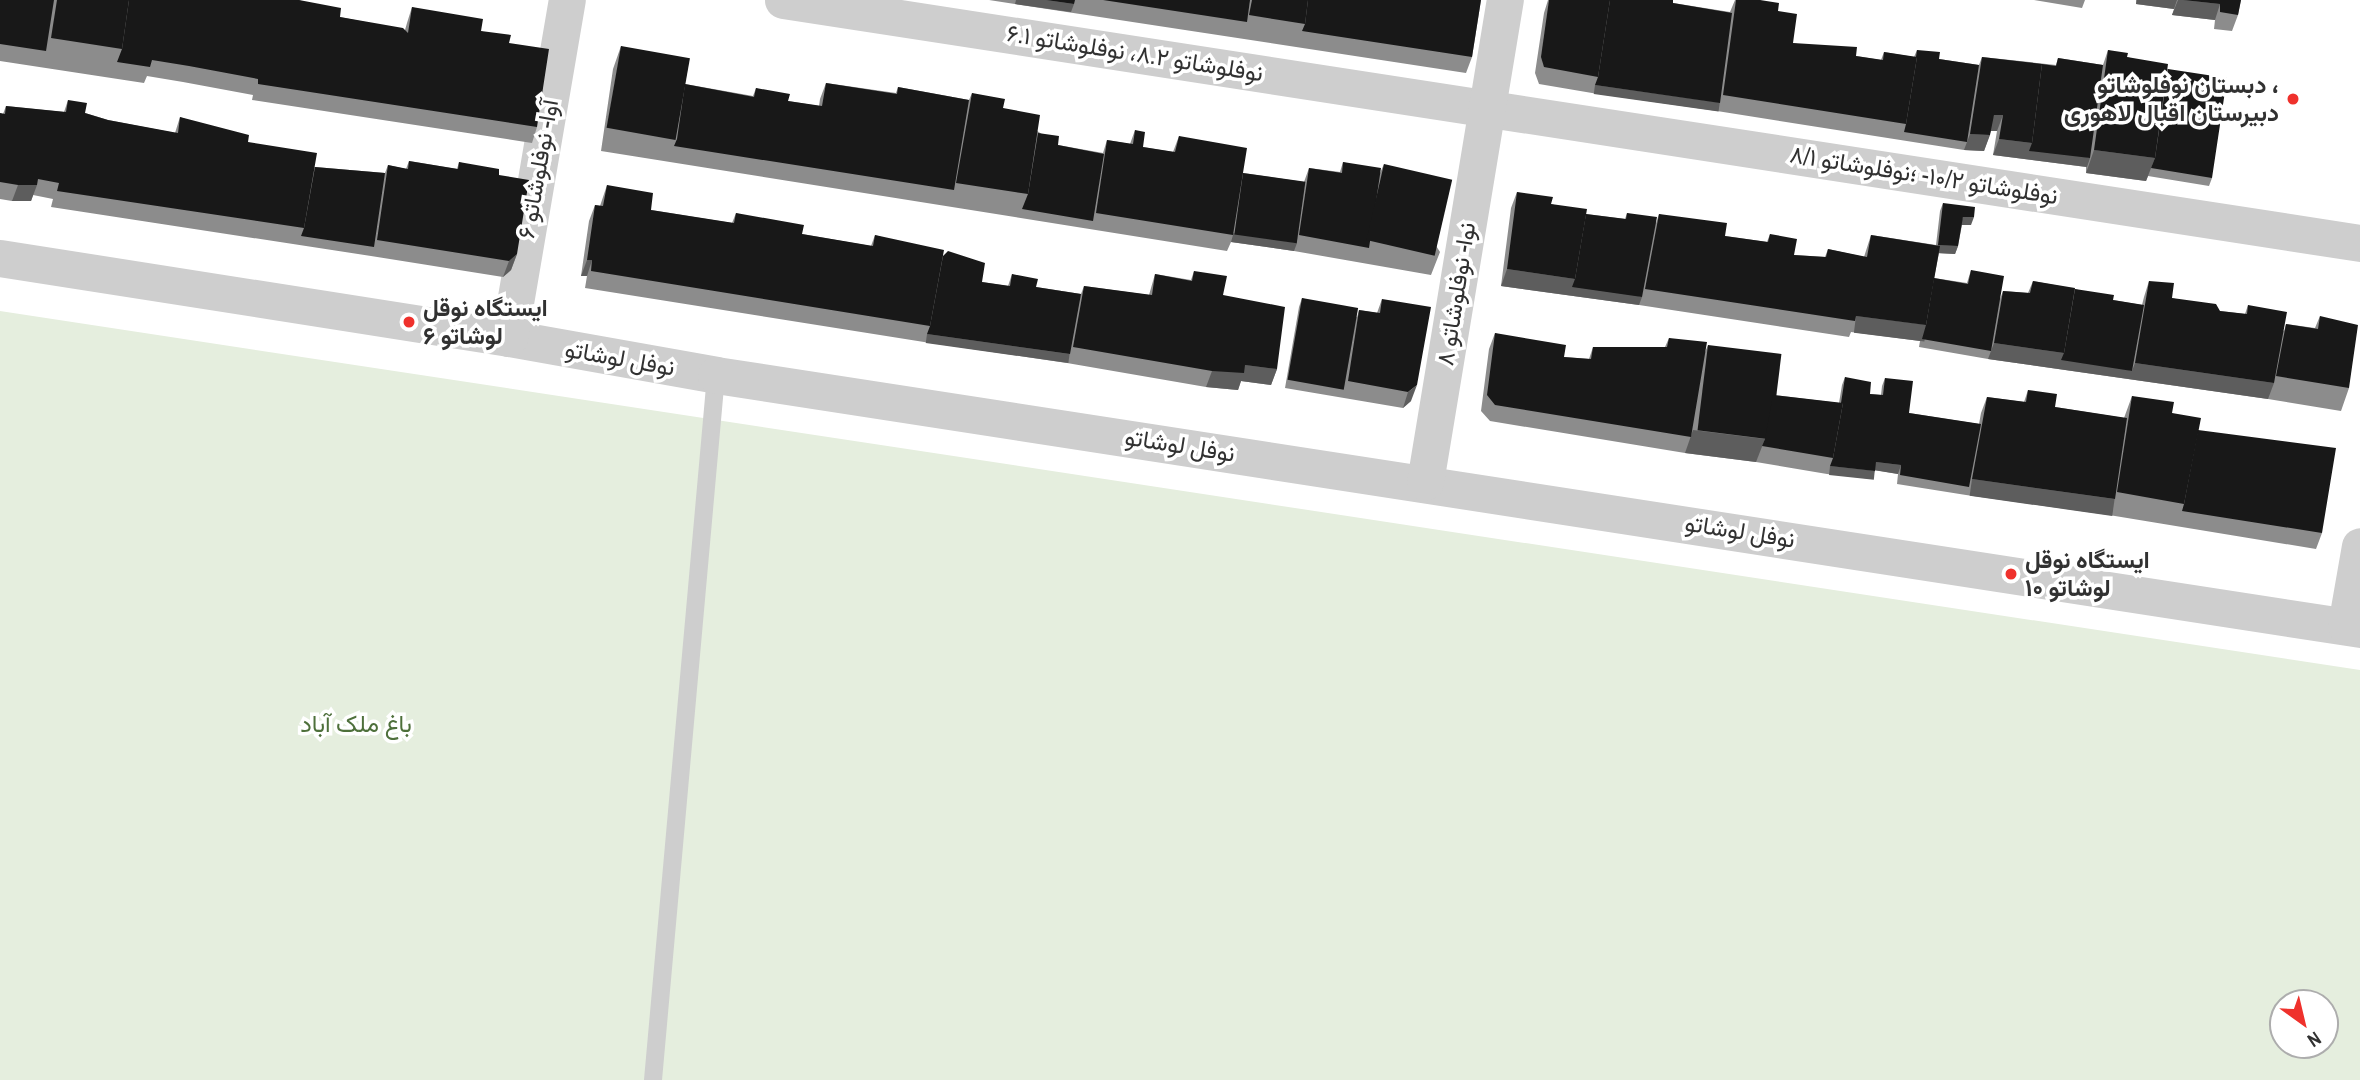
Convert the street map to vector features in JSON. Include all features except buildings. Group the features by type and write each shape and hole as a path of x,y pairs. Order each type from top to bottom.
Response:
{"street":[{"name":"آوا- نوفلوشاتو ۶","path":"509,338 567,0"},
{"name":"نوفلوشاتو ۸.۲، نوفلوشاتو ۶.۱","path":"783,0 1487,107"},
{"name":"نوا- نوفلوشاتو ۸","path":"1425,482 1505,0"},
{"name":"نوفلوشاتو ۱۰/۲- ؛نوفلوشاتو ۸/۱","path":"1487,107 2360,243"},
{"name":"نوفل لوشاتو","path":"0,258 509,338 716,375 1425,482 2353,628"},
{"path":"2353,628 2360,546"}],"lane":[{"path":"653,1080 716,375"}],"green space":[{"name":"باغ ملک آباد","path":"0,311 2360,670 2360,1080 0,1080"}],"place":[{"name":"دبستان نوفلوشاتو ، دبیرستان اقبال لاهوری","path":"2293,99"},
{"name":"ایستگاه نوقل لوشاتو ۶","path":"409,322"},
{"name":"ایستگاه نوقل لوشاتو ۱۰","path":"2011,574"}]}
